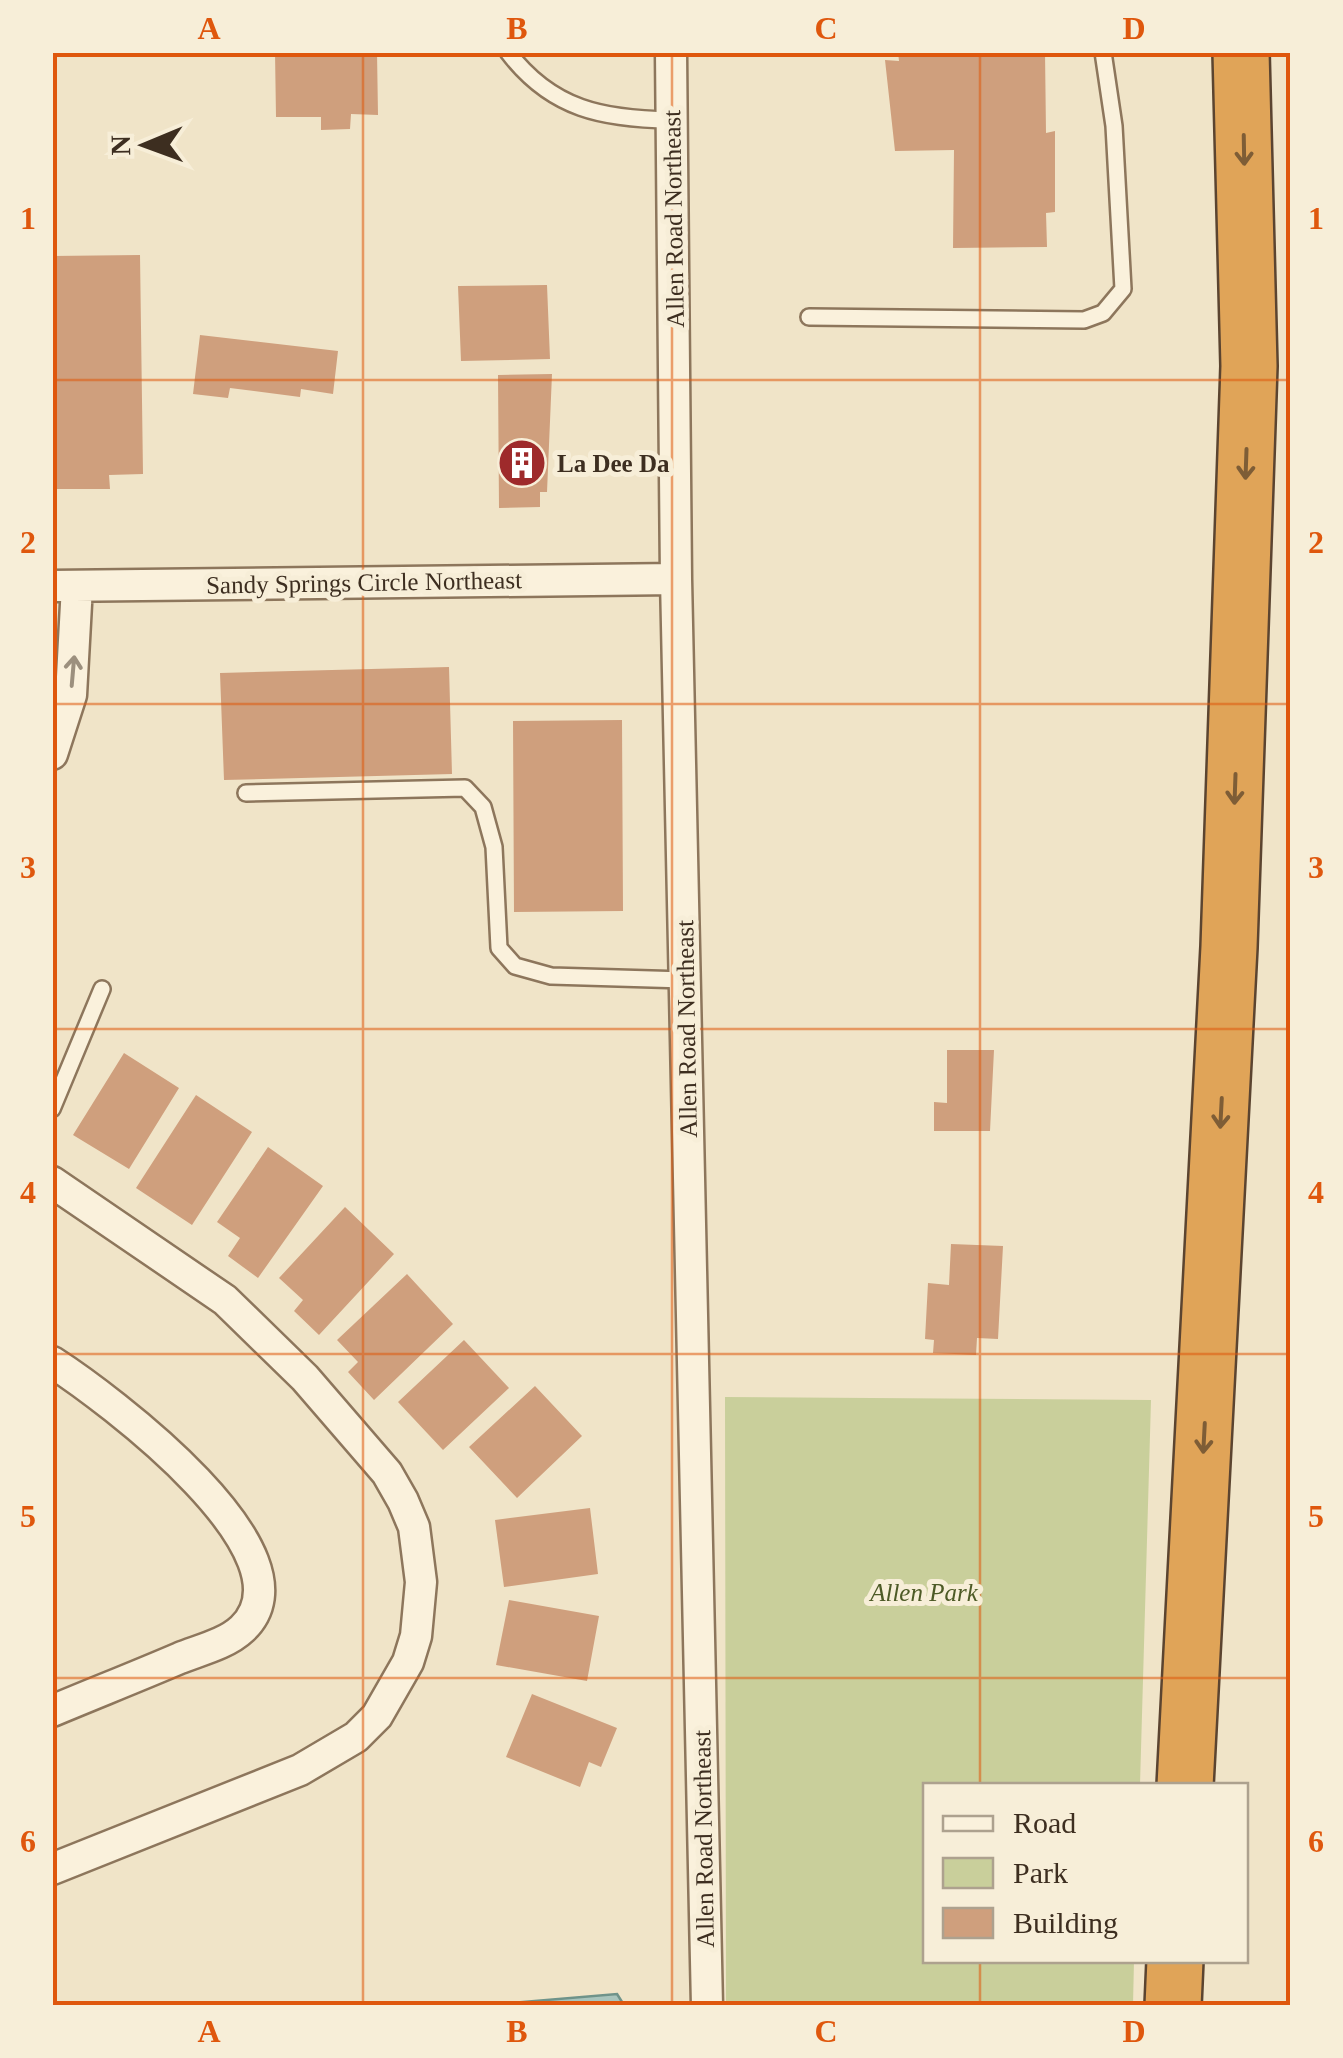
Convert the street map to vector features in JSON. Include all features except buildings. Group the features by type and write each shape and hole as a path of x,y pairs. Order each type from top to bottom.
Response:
{"highway":[{"path":"1185,1783 1229,948 1249,366 1242,52"},
{"path":"1172,2006 1175,1963"}],"street":[{"name":"Allen Road Northeast","path":"671,52 676,579 707,2006"},
{"name":"Sandy Springs Circle Northeast","path":"65,586 676,579"},
{"path":"54,744 72,682 65,586"},
{"path":"52,1182 225,1300 305,1378 386,1473 404,1500 414,1527 421,1582 420,1610 408,1662 377,1716 356,1737 300,1770 52,1869"},
{"path":"52,1362 130,1416 183,1466 248,1550 260,1591 252,1618 226,1639 52,1711"}],"lane":[{"path":"508,52 534,80 587,112 608,118 672,120"},
{"path":"809,317 1084,320 1102,312 1123,289 1114,126 1103,52"},
{"path":"246,793 465,788 483,807 487,820 494,847 499,948 514,966 551,976 685,980"},
{"path":"52,1110 102,990"}],"green space":[{"name":"Allen Park","path":"725,1397 1151,1400 1140,1783 923,1783 923,1963 1134,1963 1133,2005 726,2005"}],"water":[{"path":"617,1994 624,2005 487,2005"}],"place":[{"name":"La Dee Da","path":"522,463"}]}
